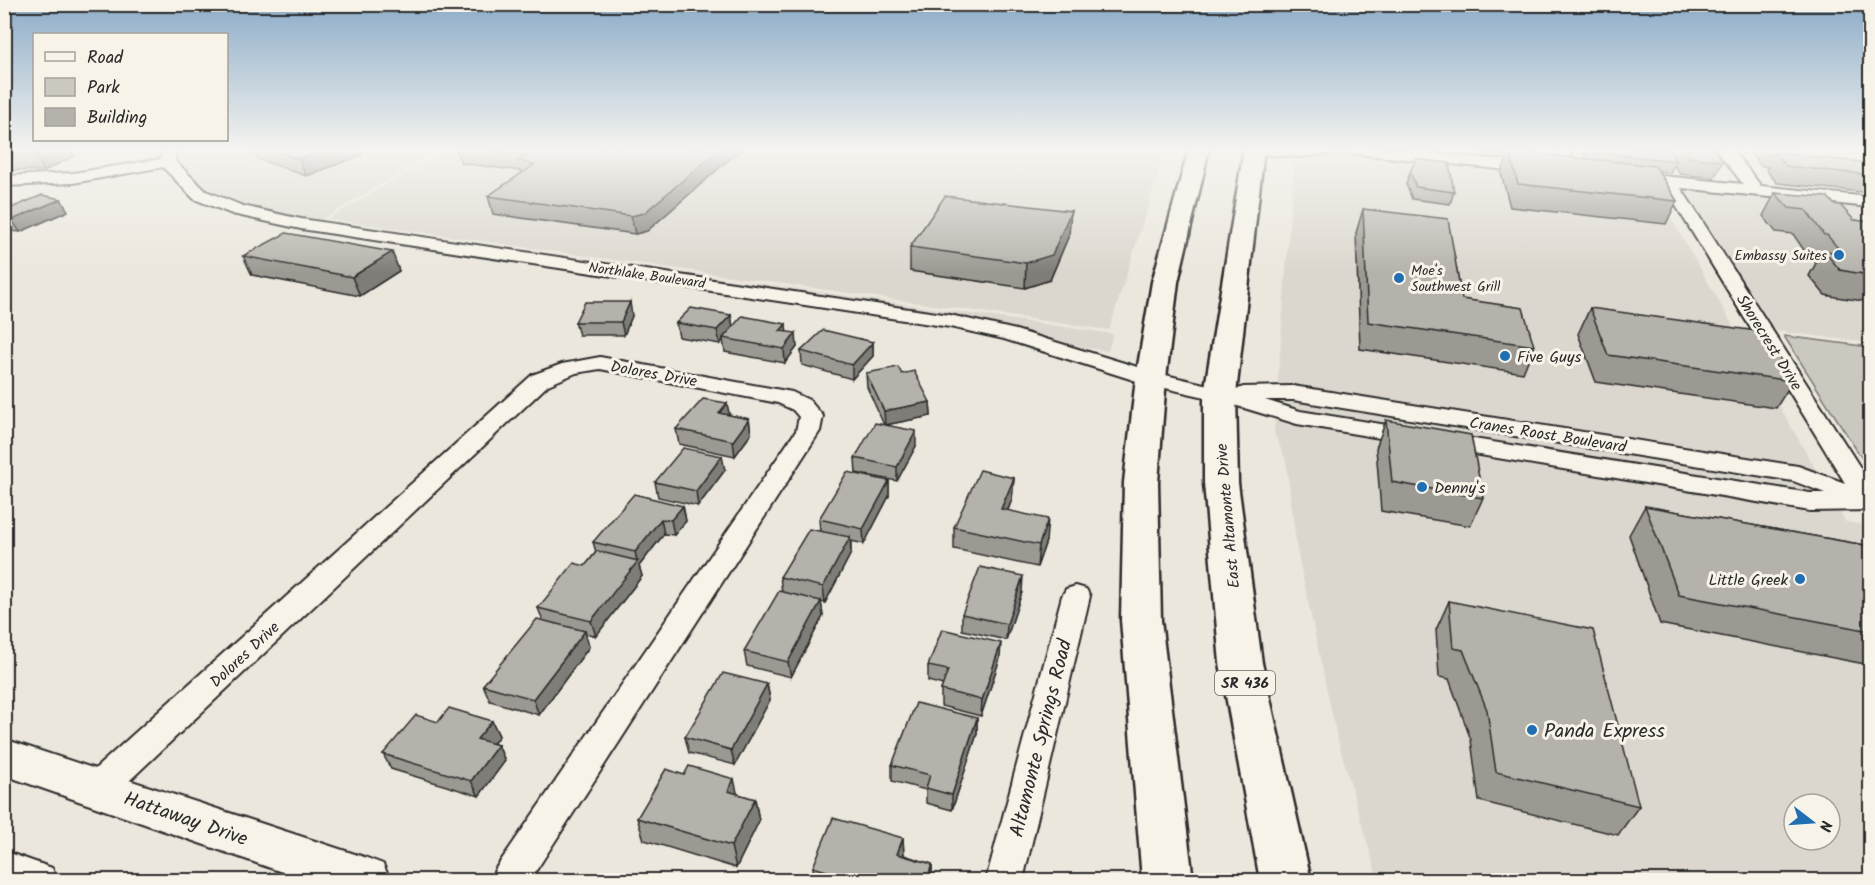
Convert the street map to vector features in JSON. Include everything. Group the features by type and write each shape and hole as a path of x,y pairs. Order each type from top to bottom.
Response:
{"main road":[{"path":"1167,880 1141,620 1141,482 1151,378 1165,282 1188,190"},
{"name":"East Altamonte Drive","path":"1248,190 1220,394 1221,483 1241,663 1286,880"}],"street":[{"name":"Northlake Boulevard","path":"196,190 200,195 246,212 301,224 950,321 1009,334 1151,378"},
{"name":"Shorecrest Drive","path":"1675,190 1870,502"},
{"path":"1759,190 1870,202"},
{"name":"Dolores Drive","path":"98,788 540,380 558,370 600,363 784,397 801,405 811,416 807,431 509,880"},
{"name":"Cranes Roost Boulevard","path":"1151,378 1220,394 1298,417 1810,502 1870,502"},
{"name":"Altamonte Springs Road","path":"1004,880 1076,596"},
{"name":"Hattaway Drive","path":"4,757 367,880"},
{"path":"4,868 39,880"}],"shaded area":[{"path":"207,190 371,190 319,221 1113,334 1108,351 1061,344 953,315 308,220 246,207"},
{"path":"377,190 1153,190 1109,330 327,219"},
{"path":"1292,190 1655,190 1846,522 1870,526 1870,880 1378,880 1337,737 1297,550 1286,461 1274,433"},
{"path":"1685,190 1870,208 1870,343 1776,331"}],"green space":[{"path":"1784,336 1870,347 1870,471 1789,344"}],"building":[{"path":"496,190 671,190 644,213 631,216 488,196"},
{"path":"1577,190 1670,190 1677,201"},
{"path":"1775,193 1828,197 1834,204 1840,205 1854,220 1870,222 1870,275 1840,270 1824,251 1842,253 1827,235 1824,235 1806,210 1789,208"},
{"path":"42,195 61,199 12,220 4,218 4,211"},
{"path":"945,196 1071,211 1052,255 1026,263 910,247"},
{"path":"1363,209 1448,219 1462,299 1523,308 1534,346 1368,322"},
{"path":"286,233 392,252 352,277 243,256"},
{"path":"585,302 630,302 621,322 575,322"},
{"path":"691,308 731,315 717,330 676,323"},
{"path":"1590,308 1764,332 1793,381 1608,355"},
{"path":"742,316 786,324 780,331 796,333 784,349 723,338"},
{"path":"823,330 873,342 852,365 801,351"},
{"path":"898,367 902,374 914,371 930,402 884,411 866,373"},
{"path":"703,399 727,403 719,413 749,419 733,441 676,429"},
{"path":"1386,420 1471,435 1483,498 1392,482"},
{"path":"875,423 916,431 897,467 855,458"},
{"path":"683,448 722,456 696,491 655,482"},
{"path":"980,470 1014,478 1001,509 1048,519 1039,545 954,527"},
{"path":"847,472 889,481 863,529 819,519"},
{"path":"634,494 683,506 671,520 661,519 635,552 593,542"},
{"path":"1645,506 1870,546 1870,631 1679,595"},
{"path":"809,529 850,537 823,587 780,577"},
{"path":"597,551 638,561 591,621 538,608 574,563 585,566"},
{"path":"980,567 1023,576 1007,624 962,614"},
{"path":"779,591 821,601 788,662 744,651"},
{"path":"1449,601 1593,630 1639,806 1496,772 1487,710 1463,650 1453,648"},
{"path":"537,619 585,631 533,699 483,685"},
{"path":"942,629 1001,643 982,700 941,690 948,670 928,666"},
{"path":"723,673 767,684 731,750 685,737"},
{"path":"916,703 977,718 952,795 926,788 930,775 892,765"},
{"path":"449,708 492,721 477,739 498,745 471,781 383,754 416,715 438,722"},
{"path":"689,766 734,779 728,791 755,799 731,846 637,818 666,769 684,775"},
{"path":"833,818 903,838 897,854 932,864 927,880 857,880 813,867"}],"place":[{"name":"Embassy Suites","path":"1839,255"},
{"name":"Moe's Southwest Grill","path":"1399,278"},
{"name":"Five Guys","path":"1505,356"},
{"name":"Denny's","path":"1422,487"},
{"name":"Little Greek","path":"1800,579"},
{"name":"Panda Express","path":"1532,730"}]}
